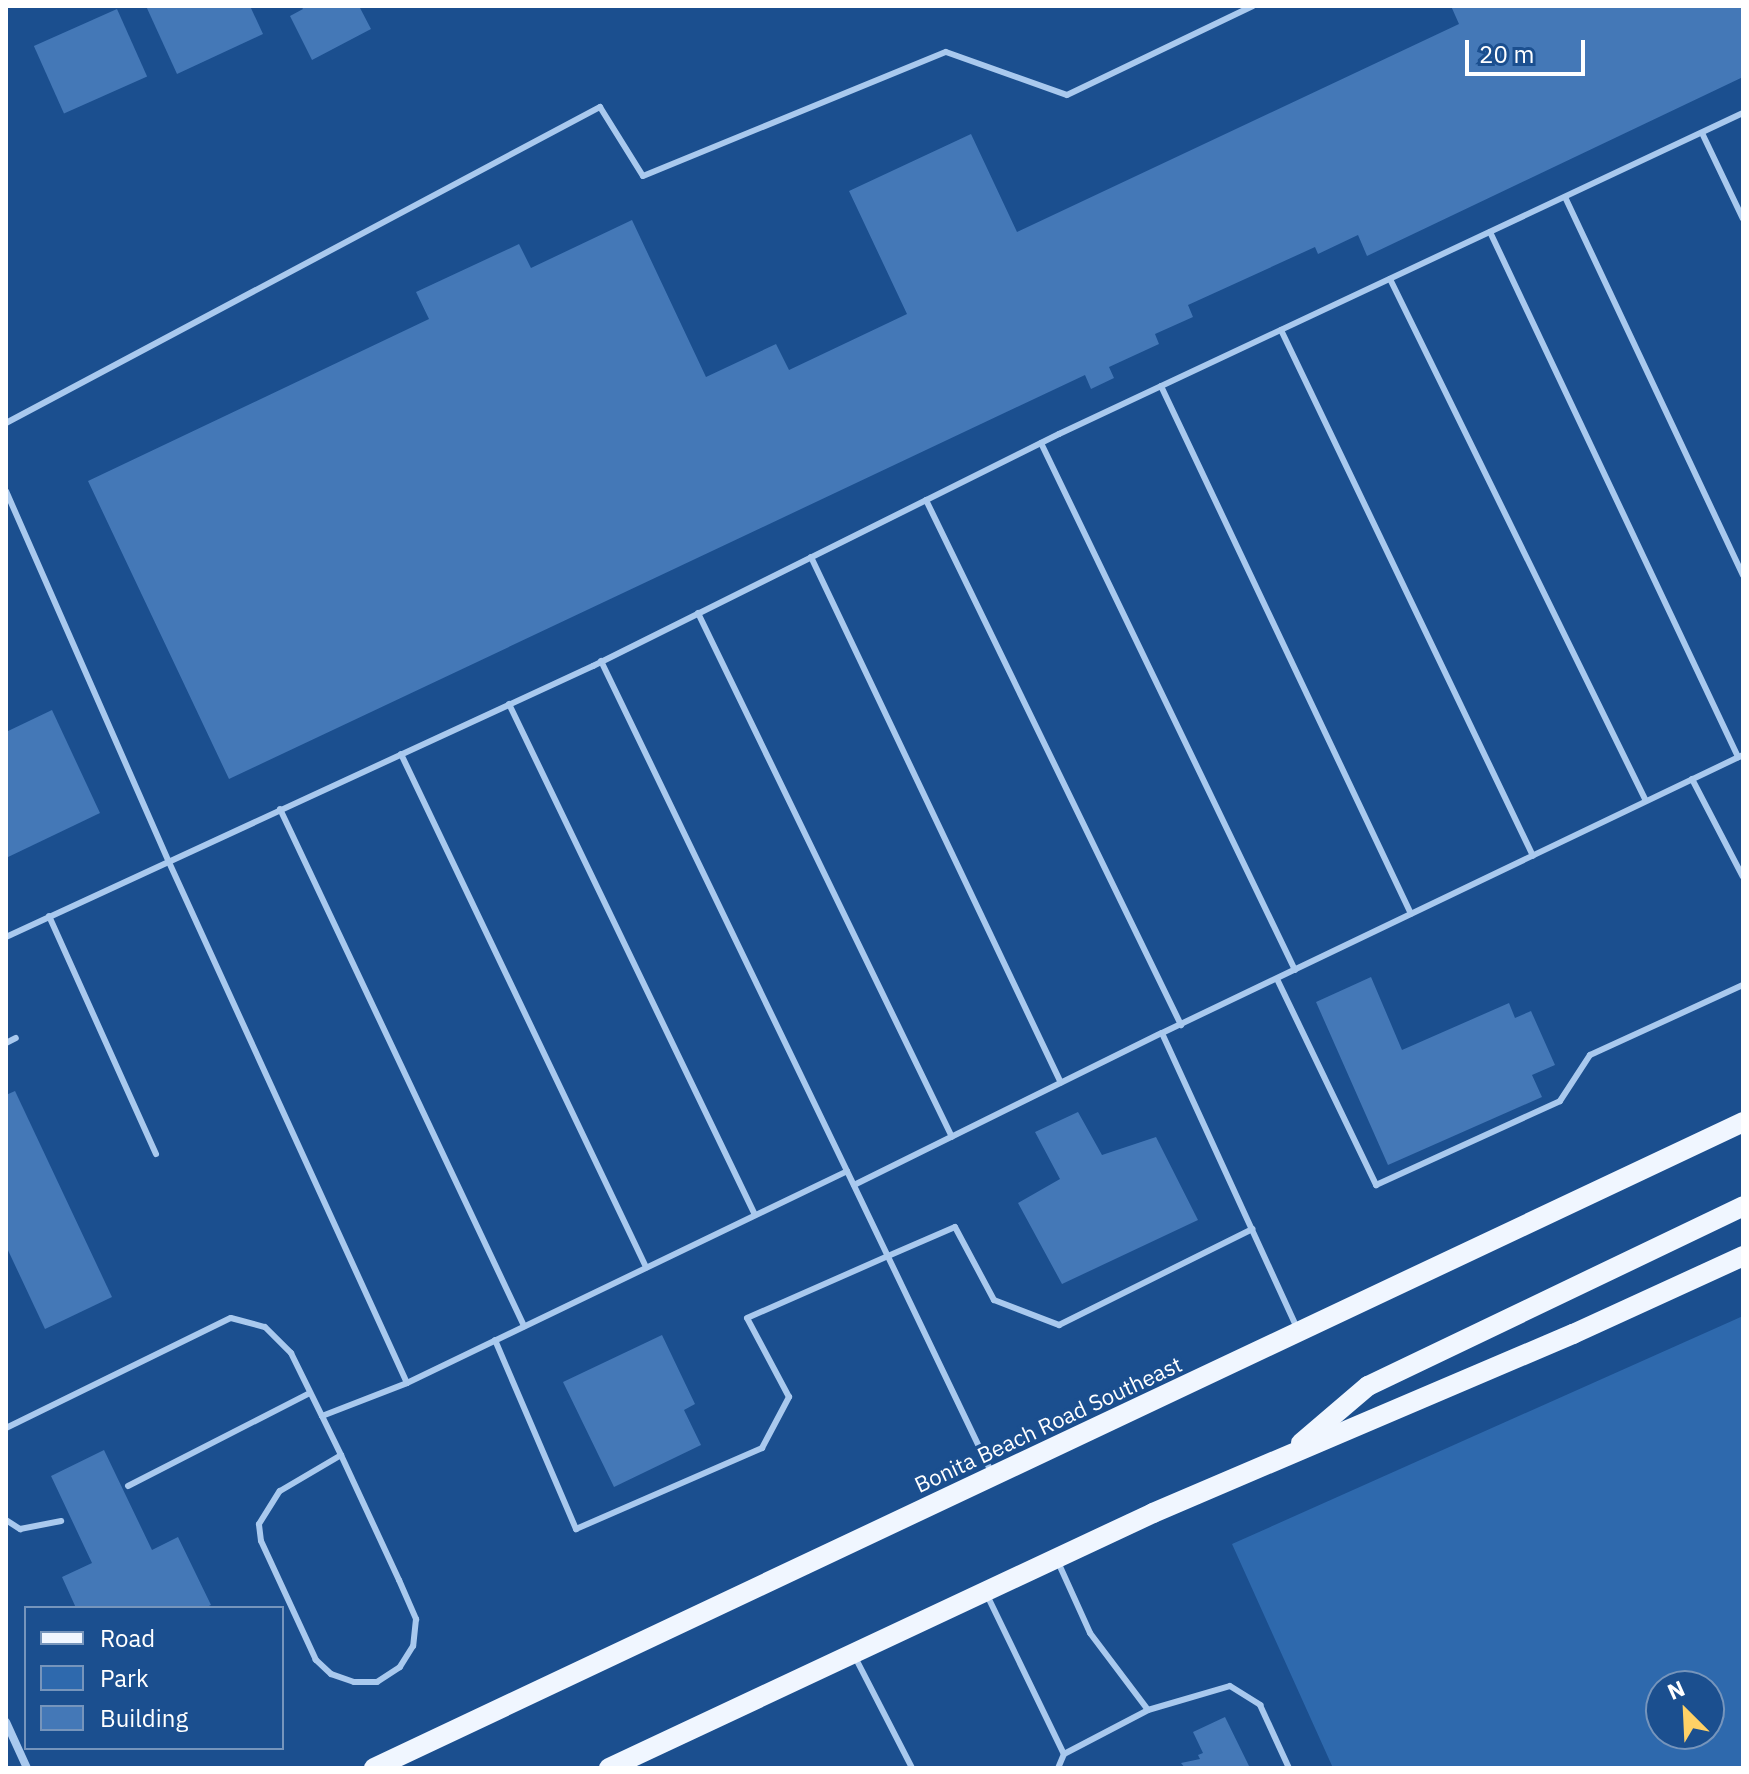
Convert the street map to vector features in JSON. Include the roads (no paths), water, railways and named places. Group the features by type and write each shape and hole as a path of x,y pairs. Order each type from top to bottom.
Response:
{"main road":[{"name":"Bonita Beach Road Southeast","path":"374,1768 1743,1122"},
{"path":"1286,1456 1368,1386 1743,1206"},
{"path":"609,1768 1056,1559 1743,1256"}],"street":[{"path":"6,1722 27,1768"}],"lane":[{"path":"6,423 600,107 643,176 946,52 1067,95 1253,6"},
{"path":"6,937 601,661 1041,443 1743,113"},
{"path":"1702,133 1743,219"},
{"path":"1565,197 1743,575"},
{"path":"854,1185 1162,1033 1740,756 1490,232"},
{"path":"1390,279 1646,801"},
{"path":"1281,330 1533,856"},
{"path":"1161,386 1411,914"},
{"path":"1041,443 1295,970"},
{"path":"6,491 168,860 407,1383"},
{"path":"926,500 1181,1025"},
{"path":"811,557 1061,1083"},
{"path":"698,613 952,1137"},
{"path":"601,661 994,1476"},
{"path":"509,704 755,1215"},
{"path":"401,754 646,1267"},
{"path":"1692,779 1743,877"},
{"path":"280,809 524,1326"},
{"path":"1733,858 1743,853"},
{"path":"49,916 156,1154"},
{"path":"1277,979 1376,1185 1560,1101 1590,1055 1743,985"},
{"path":"1162,1033 1300,1333"},
{"path":"6,1043 16,1038"},
{"path":"322,1416 407,1383 847,1171"},
{"path":"495,1340 576,1529 762,1448 789,1397 747,1318 955,1227 994,1300 1059,1325 1252,1229"},
{"path":"6,1428 231,1318 265,1327 291,1353 341,1455 416,1619 413,1646 400,1667 377,1682 354,1682 331,1674 316,1660 261,1541 259,1524 280,1491 341,1455"},
{"path":"128,1486 310,1393"},
{"path":"6,1520 20,1529 61,1521"},
{"path":"1056,1559 1090,1633 1148,1710"},
{"path":"986,1593 1064,1754"},
{"path":"854,1655 912,1768"},
{"path":"1058,1768 1064,1754 1148,1710 1230,1686 1260,1705 1289,1768"}]}
